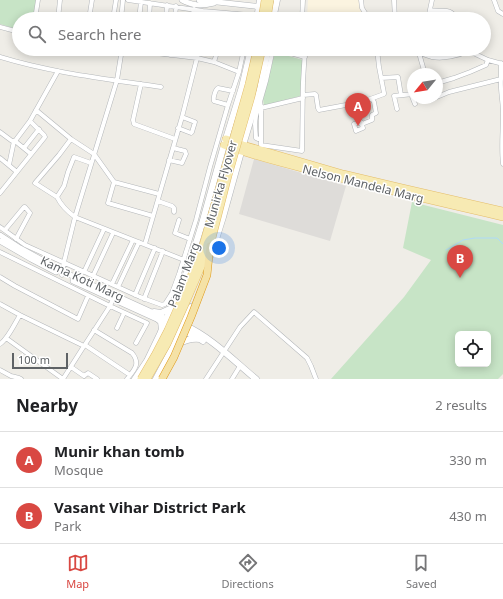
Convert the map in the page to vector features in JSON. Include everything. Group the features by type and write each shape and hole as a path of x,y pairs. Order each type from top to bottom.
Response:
{"highway":[{"path":"162,379 174,357 207,275 210,246"}],"main road":[{"path":"271,0 275,10"},
{"path":"271,0 271,12"},
{"path":"265,12 271,0"},
{"name":"Palam Marg","path":"131,378 147,361 162,331 187,272 202,227 250,56"},
{"name":"Munirka Flyover","path":"141,379 168,330 202,249 249,84 255,56"},
{"name":"Munirka Flyover","path":"148,379 173,330 210,246 228,176 251,97 260,56"},
{"name":"Palam Marg","path":"156,379 183,328 204,279 260,89 267,56"},
{"name":"Nelson Mandela Marg","path":"225,142 342,180 503,217"},
{"name":"Nelson Mandela Marg","path":"242,148 260,147 286,157 343,174 503,211"},
{"path":"154,312 161,313 172,308"},
{"path":"158,319 162,325 162,331"},
{"path":"166,321 197,332 221,348 256,379"},
{"path":"183,328 219,351 224,352"},
{"path":"173,347 190,339 200,339"},
{"path":"152,350 156,347 162,348 167,353 167,358"}],"street":[{"path":"36,12 38,0"},
{"path":"59,12 60,0"},
{"path":"90,12 92,0"},
{"path":"114,12 116,0"},
{"path":"122,12 124,0"},
{"path":"128,0 203,11 222,12"},
{"path":"182,0 188,3 204,5 217,2"},
{"path":"199,0 259,3 275,10"},
{"path":"302,12 303,0"},
{"path":"360,0 365,12"},
{"path":"394,0 395,12"},
{"path":"432,0 430,10 446,10 452,12"},
{"path":"432,0 437,11"},
{"path":"494,0 497,10 503,14"},
{"path":"140,12 141,2"},
{"path":"149,12 150,3"},
{"path":"166,12 167,5"},
{"path":"176,6 176,12"},
{"path":"0,27 12,30"},
{"path":"62,273 75,217 117,80 122,56"},
{"path":"178,56 214,62 239,72"},
{"path":"214,62 216,56"},
{"path":"0,227 25,245 144,299 163,305 165,304 172,293 184,260 242,56"},
{"path":"260,138 256,138 256,116 272,56"},
{"path":"260,101 260,147 303,151 303,79 305,56"},
{"path":"261,108 315,94 319,110 348,105 379,96 384,93 378,56"},
{"path":"421,56 424,68"},
{"path":"430,56 446,56"},
{"path":"480,56 488,60 502,63 500,90 503,111 503,164"},
{"path":"0,57 36,67 161,87"},
{"path":"145,244 182,117 197,58"},
{"path":"443,81 486,65 488,60"},
{"path":"9,165 15,141 30,121 58,71"},
{"path":"381,78 398,77 401,95"},
{"path":"443,94 501,79"},
{"path":"141,84 133,120 134,124 175,139"},
{"path":"228,106 214,101 213,99 216,90 218,88 233,91"},
{"path":"397,109 394,96 407,94"},
{"path":"362,124 372,120 372,116 376,113 372,99"},
{"path":"36,110 71,139 94,154 114,182 159,194"},
{"path":"178,128 191,133 192,132 195,122 182,117"},
{"path":"0,193 45,136 30,121"},
{"path":"24,148 39,129"},
{"path":"0,132 12,141 15,141 31,154"},
{"path":"71,139 35,183 57,197 64,208 75,217 184,260"},
{"path":"169,160 182,163 186,154 185,151 173,148"},
{"path":"282,149 286,157"},
{"path":"57,197 64,186 74,157 91,163"},
{"path":"0,158 17,172"},
{"path":"114,182 108,203 153,216"},
{"path":"158,201 172,206 174,208 174,212"},
{"path":"4,230 24,206 30,213 16,239"},
{"path":"179,220 175,233 190,239"},
{"path":"84,272 104,229"},
{"path":"93,276 113,232"},
{"name":"Kama Koti Marg","path":"0,236 62,273"},
{"path":"112,284 133,240"},
{"name":"Kama Koti Marg","path":"0,241 31,259 158,319 166,321"},
{"path":"118,287 139,242"},
{"path":"135,295 155,248"},
{"path":"144,299 163,251"},
{"path":"0,252 88,296 147,323 136,343"},
{"path":"0,277 78,319 88,296"},
{"path":"6,338 63,379 114,298"},
{"name":"Kama Koti Marg","path":"114,298 154,312 166,321"},
{"path":"0,304 84,345 131,378 137,363 135,357 94,330"},
{"path":"206,379 243,324 254,312 307,358 316,379"},
{"path":"117,328 124,313"},
{"path":"0,344 6,338 20,315"},
{"path":"232,379 240,366"},
{"path":"70,367 84,377 88,374 97,379"},
{"path":"0,370 12,378 21,379"}],"shaded area":[{"path":"308,0 361,0 367,12 307,12"},
{"path":"254,159 346,186 330,241 239,214"}],"green space":[{"path":"0,0 37,0 35,12 12,12 12,28 0,24"},
{"path":"274,56 289,56 303,60 300,96 264,106 263,99"},
{"path":"412,202 503,225 503,374 498,379 331,379 404,297 431,260 403,248"}],"waterway":[{"path":"446,250 463,240 475,238 497,238 503,244"}],"place":[{"name":"Munir khan tomb","path":"358,126"},
{"name":"Vasant Vihar District Park","path":"460,278"}]}
